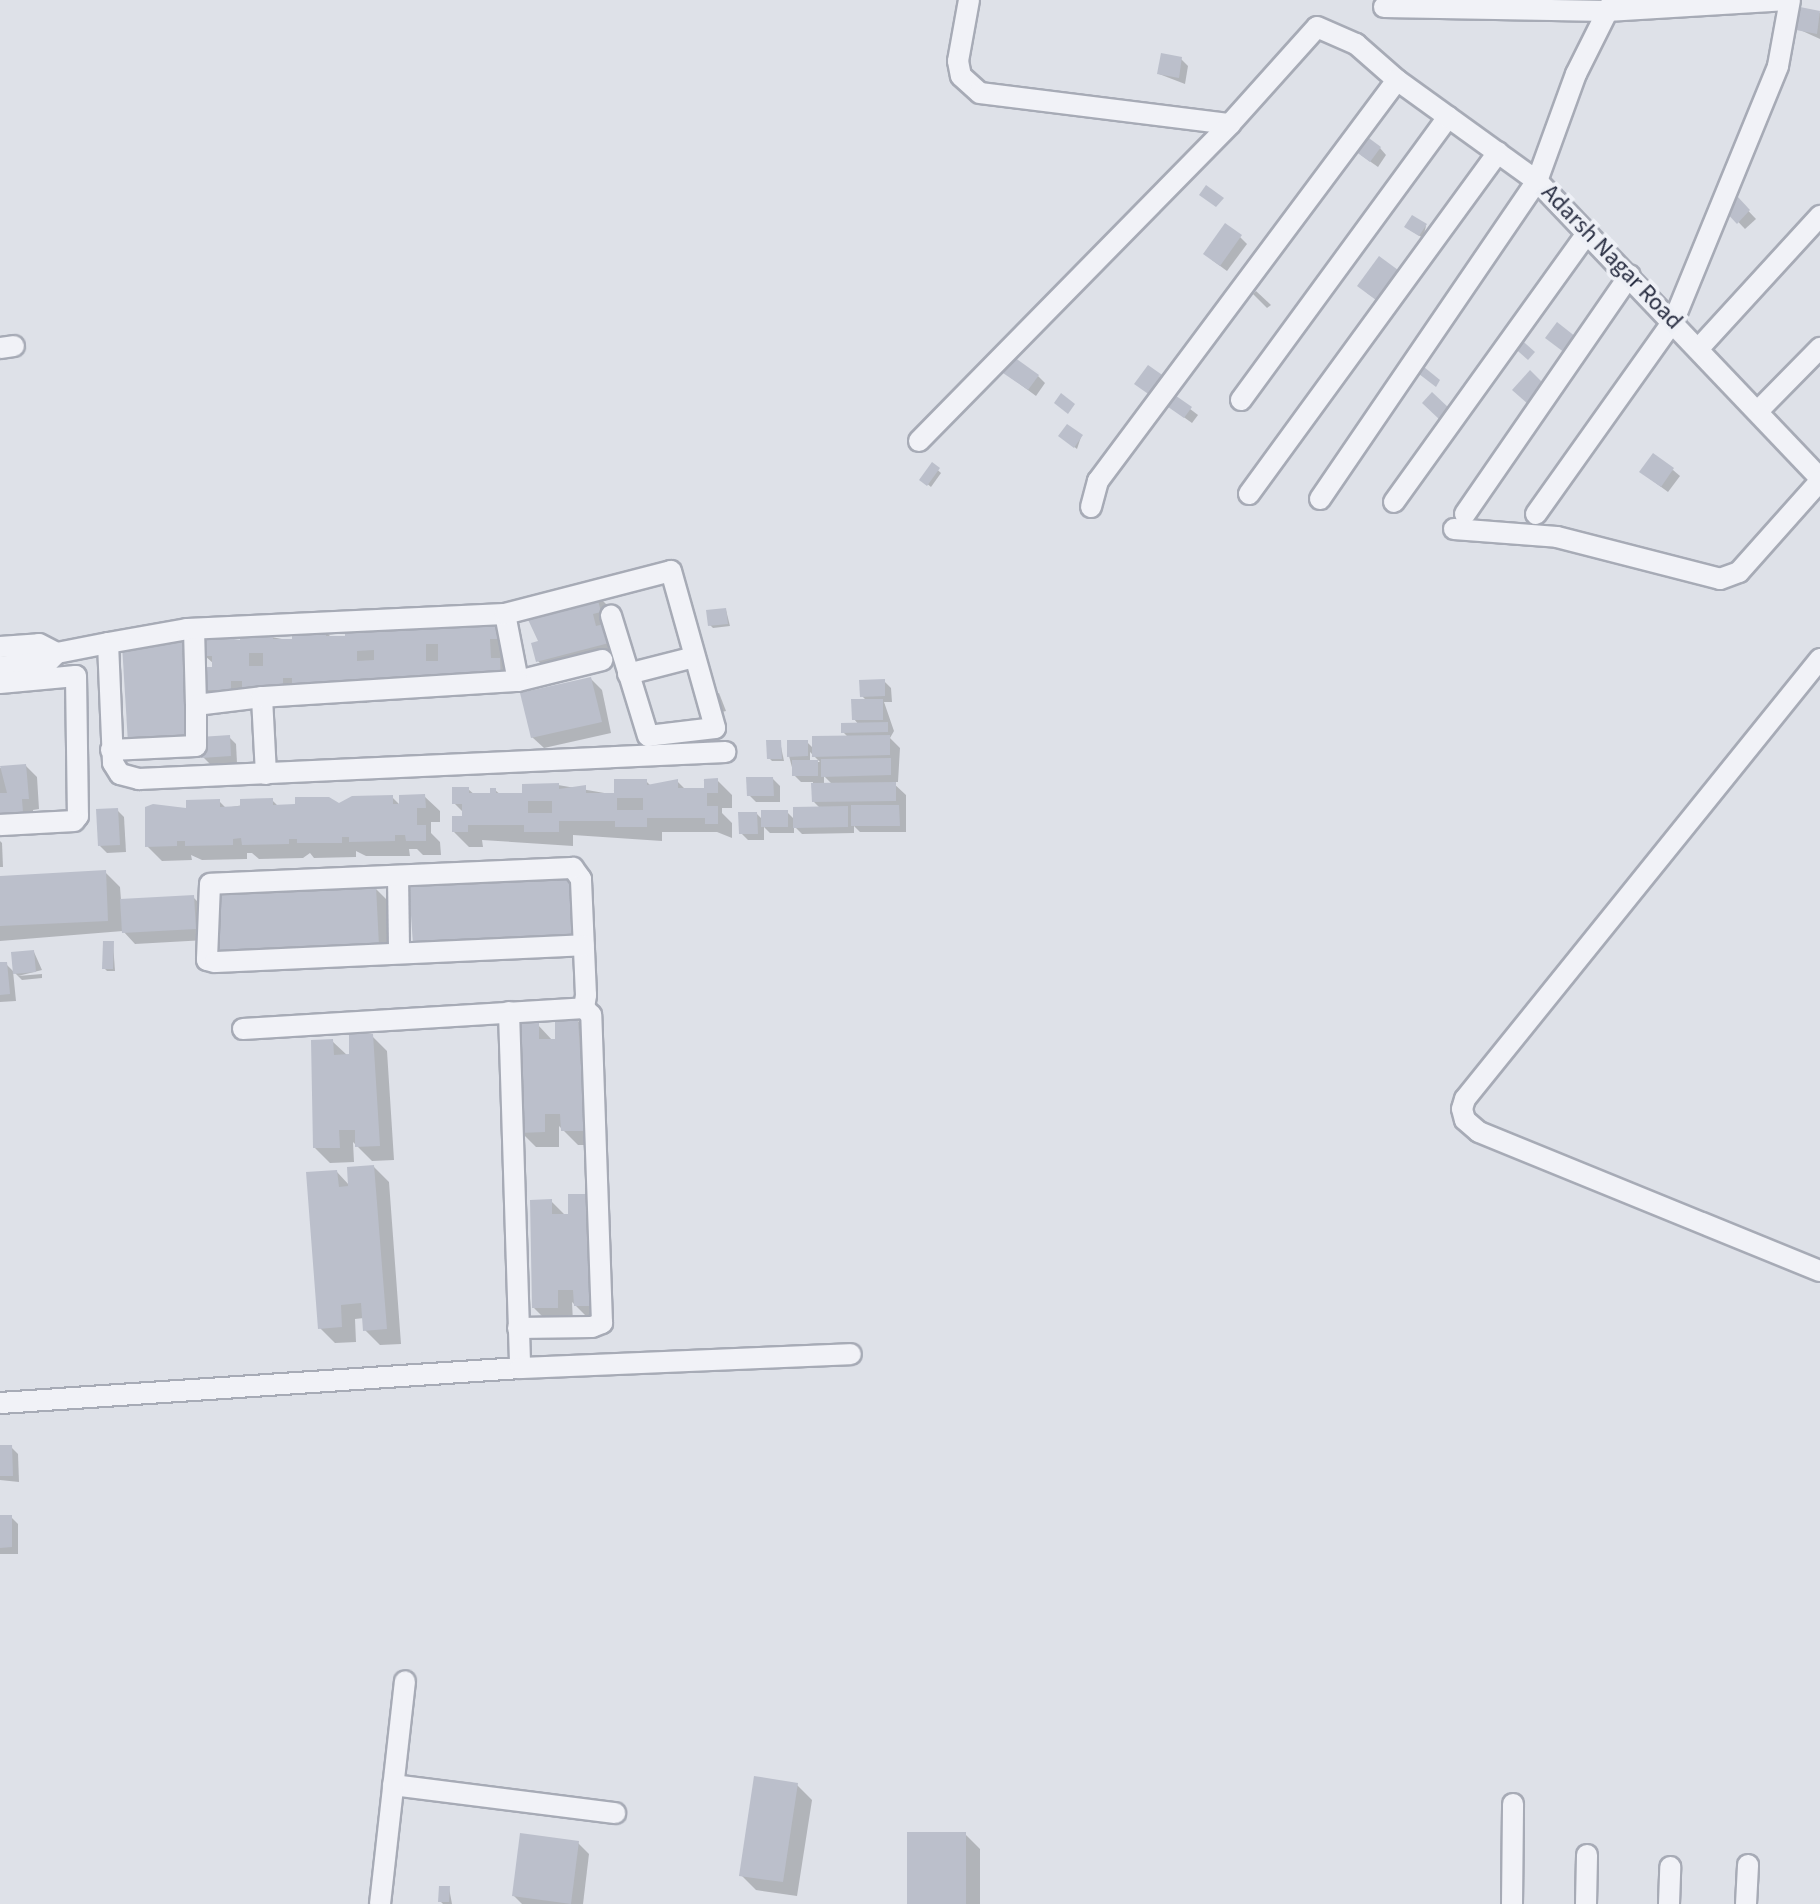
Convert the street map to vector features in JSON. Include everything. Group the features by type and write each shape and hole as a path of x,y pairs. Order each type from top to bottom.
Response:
{"street":[{"path":"969,0 958,61 961,76 980,93 1230,124"},
{"path":"1384,7 1789,0 1778,66 1674,320 1536,514"},
{"name":"Adarsh Nagar Road","path":"1610,5 1576,74 1537,181 1817,470"},
{"path":"919,441 1230,124 1317,27 1356,44 1397,80 1537,181 1320,499"},
{"path":"1091,507 1098,481 1397,80"},
{"path":"1241,400 1448,117"},
{"path":"1249,494 1498,152"},
{"path":"1700,347 1820,216"},
{"path":"1394,502 1588,232"},
{"path":"1630,275 1459,522 1557,537 1720,579 1739,572 1817,470"},
{"path":"1760,409 1820,348"},
{"path":"0,667 49,661 57,653 194,629 505,614 671,571 715,728 650,746"},
{"path":"505,614 518,681"},
{"path":"611,616 650,746"},
{"path":"111,750 196,746 194,629"},
{"path":"108,643 111,750 120,774 139,779 266,774 650,746 725,752"},
{"path":"0,647 39,644 57,653"},
{"path":"628,674 694,657"},
{"path":"1820,659 1465,1099 1462,1109 1465,1120 1479,1132 1820,1271"},
{"path":"196,705 262,697 518,681 602,660"},
{"path":"0,683 76,676 78,816 74,821 0,825"},
{"path":"262,697 266,774"},
{"path":"518,1328 602,1323 591,1015 584,1008 584,945 581,879 573,868 210,884 207,960 584,945"},
{"path":"398,876 399,951"},
{"path":"243,1029 584,1008"},
{"path":"509,1012 520,1368"},
{"path":"0,1403 520,1368 851,1354"},
{"path":"380,1904 405,1681"},
{"path":"393,1785 615,1813"},
{"path":"1512,1904 1513,1804"},
{"path":"1586,1904 1587,1855"},
{"path":"1746,1904 1748,1865"},
{"path":"1669,1904 1670,1867"}],"building":[{"path":"1800,7 1820,11 1817,34 1796,30"},
{"path":"1161,53 1182,57 1179,78 1157,74"},
{"path":"1362,133 1381,147 1370,162 1351,148"},
{"path":"1206,185 1224,198 1216,207 1199,195"},
{"path":"1737,196 1750,210 1737,224 1723,209"},
{"path":"1412,215 1427,224 1419,236 1404,227"},
{"path":"1225,223 1242,235 1220,266 1203,254"},
{"path":"1379,256 1398,270 1376,300 1357,286"},
{"path":"1557,322 1576,337 1565,353 1545,338"},
{"path":"1517,336 1535,352 1528,360 1510,344"},
{"path":"1014,357 1039,375 1028,390 1003,373"},
{"path":"1148,365 1168,379 1154,398 1134,384"},
{"path":"1424,367 1440,380 1436,387 1419,374"},
{"path":"1530,370 1546,386 1529,405 1512,390"},
{"path":"1169,391 1192,407 1184,418 1161,402"},
{"path":"1432,392 1450,409 1440,420 1422,403"},
{"path":"1061,393 1075,404 1068,414 1054,403"},
{"path":"1067,424 1083,435 1074,448 1058,436"},
{"path":"1653,453 1674,468 1661,487 1639,472"},
{"path":"932,462 940,468 927,486 919,480"},
{"path":"596,592 601,612 593,614 596,626 604,624 609,643 536,662 531,643 538,641 524,611"},
{"path":"726,608 728,624 708,626 706,610"},
{"path":"498,625 499,639 490,639 491,658 500,658 501,679 353,680 353,688 292,689 292,678 283,678 283,689 242,689 242,681 231,681 231,690 203,690 203,667 212,667 212,656 202,656 202,634 240,640 240,634 273,632 273,639 292,639 292,632 326,629 326,636 345,636 345,627","holes":["426,644 438,644 438,661 426,661","374,650 374,660 357,661 357,651","249,653 263,653 263,666 249,666"]},
{"path":"185,641 192,738 128,743 122,645"},
{"path":"591,677 602,722 531,738 520,693"},
{"path":"885,679 885,696 860,697 859,680"},
{"path":"851,699 883,699 883,720 852,720"},
{"path":"888,722 888,732 841,733 841,723"},
{"path":"230,735 231,756 201,758 200,737"},
{"path":"890,735 890,755 812,757 812,736"},
{"path":"766,740 781,740 782,759 767,759"},
{"path":"787,740 808,740 808,756 787,757"},
{"path":"891,758 891,775 821,777 821,759"},
{"path":"792,760 818,760 818,776 792,776"},
{"path":"26,764 29,799 22,799 23,812 0,814 0,793 7,793 0,766"},
{"path":"746,777 773,777 774,796 747,796"},
{"path":"718,778 718,793 707,793 707,806 718,806 718,824 705,824 705,818 647,818 647,827 615,827 615,821 559,821 559,832 524,832 524,825 468,825 468,832 452,832 452,816 462,816 462,804 452,804 452,787 469,787 469,793 490,793 490,788 496,788 496,793 522,793 522,784 559,783 559,789 586,785 586,793 614,793 614,779 647,779 647,785 678,779 678,788 704,788 704,779","holes":["617,798 643,798 643,810 617,810","528,801 552,801 552,813 528,813"]},
{"path":"896,782 896,801 812,802 811,783"},
{"path":"425,794 426,808 417,808 417,825 426,825 426,841 406,841 405,835 395,835 395,841 349,842 349,837 342,837 342,843 297,843 297,839 289,839 289,844 242,845 241,838 233,839 233,845 185,846 185,841 177,841 177,846 145,847 145,807 153,804 186,808 186,800 220,799 220,807 240,806 240,799 273,798 273,805 295,804 295,797 329,797 339,803 352,796 393,795 393,804 399,804 399,795"},
{"path":"851,805 899,805 900,826 851,826"},
{"path":"848,806 848,827 793,828 793,807"},
{"path":"118,808 120,845 98,846 96,809"},
{"path":"761,810 788,810 788,827 761,827"},
{"path":"738,812 757,812 758,834 739,834"},
{"path":"106,870 108,921 0,926 0,876"},
{"path":"572,875 575,935 413,945 409,885"},
{"path":"376,886 379,946 217,956 213,896"},
{"path":"194,895 196,929 122,933 120,899"},
{"path":"103,941 114,941 113,969 102,969"},
{"path":"34,950 36,972 13,974 11,952"},
{"path":"0,962 7,962 10,994 0,995"},
{"path":"578,1018 585,1131 561,1131 560,1114 545,1114 545,1132 519,1133 516,1024 539,1023 539,1039 555,1039 555,1019"},
{"path":"349,1034 373,1034 380,1146 355,1147 355,1130 339,1130 340,1148 313,1148 311,1040 333,1039 334,1055 349,1054"},
{"path":"374,1165 387,1329 363,1331 361,1303 341,1305 342,1327 318,1329 306,1172 337,1170 339,1187 348,1186 347,1167"},
{"path":"568,1194 592,1194 598,1306 574,1306 573,1290 558,1290 558,1308 532,1308 530,1200 552,1199 552,1214 568,1214"},
{"path":"0,1445 12,1445 13,1476 0,1476"},
{"path":"0,1515 12,1515 12,1547 0,1548"},
{"path":"754,1776 798,1783 783,1882 739,1876"},
{"path":"907,1832 966,1832 966,1904 907,1904"},
{"path":"520,1833 579,1841 571,1904 512,1896"},
{"path":"439,1886 450,1886 449,1902 438,1902"}]}
